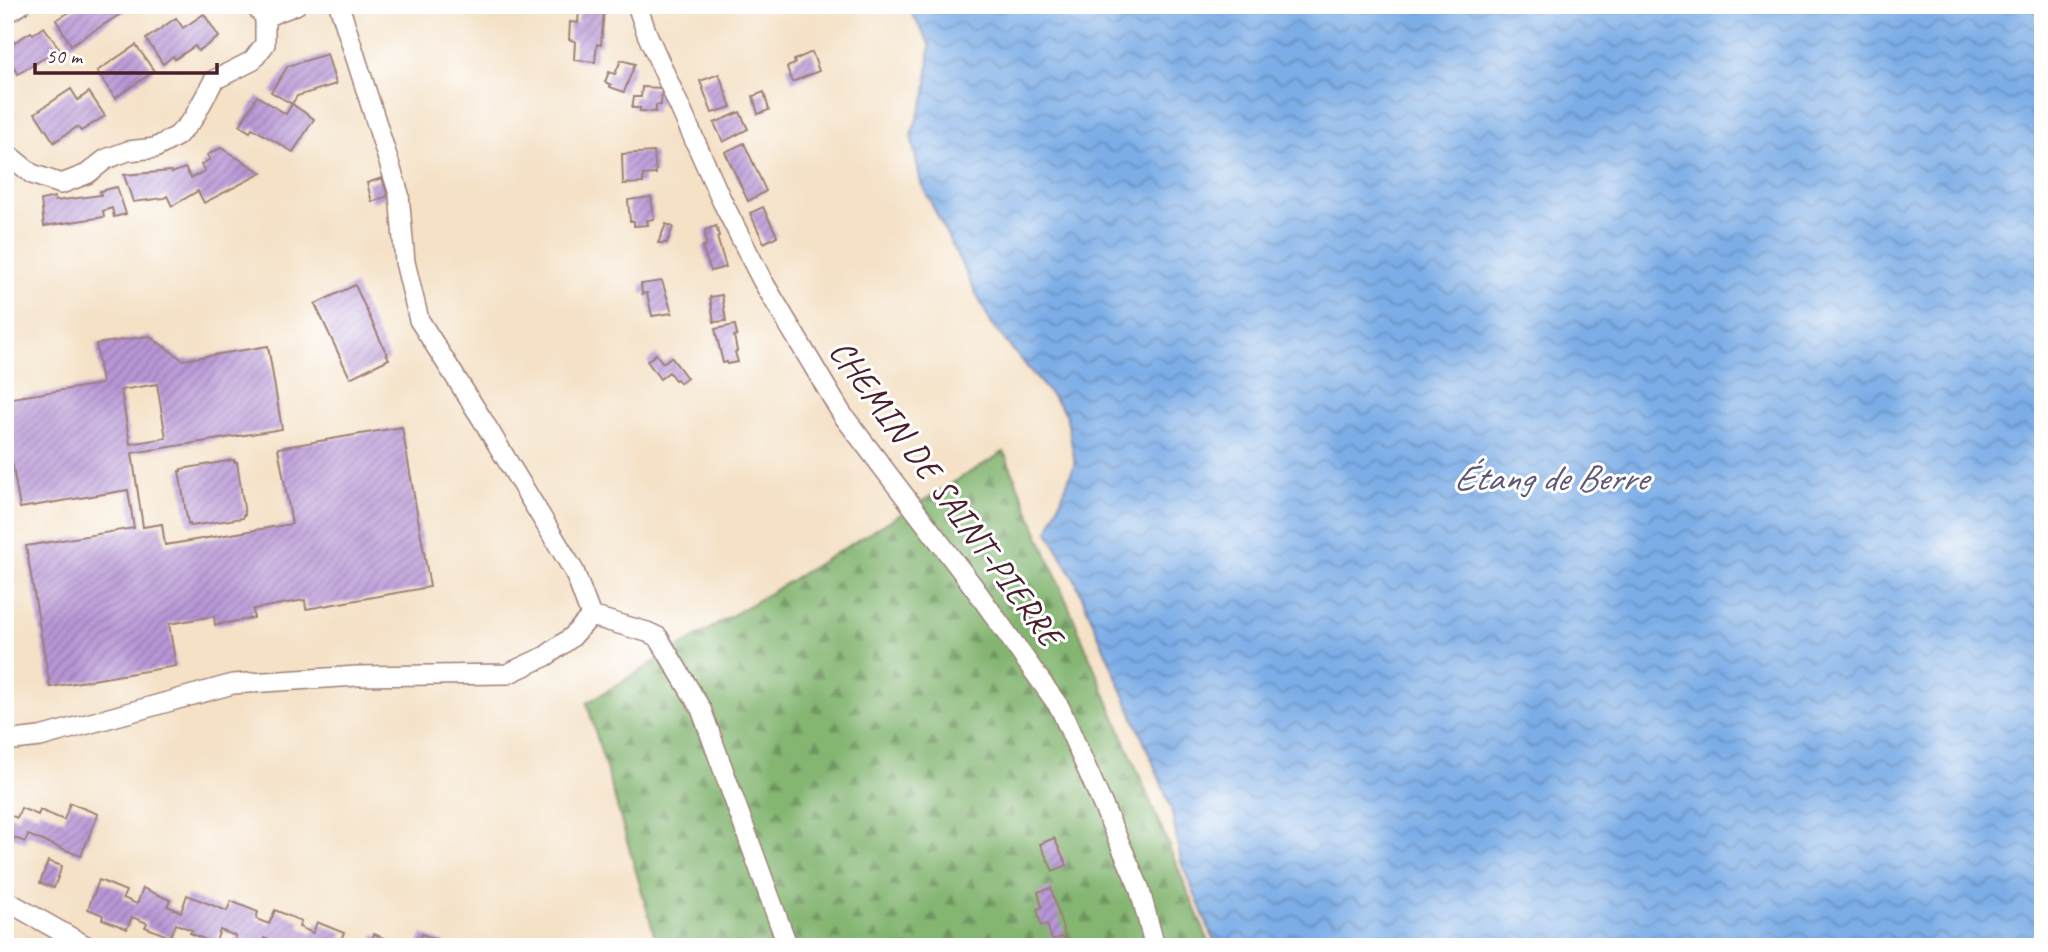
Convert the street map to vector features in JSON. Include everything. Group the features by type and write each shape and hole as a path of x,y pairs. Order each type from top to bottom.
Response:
{"street":[{"path":"5,14 20,5"},
{"path":"5,152 32,174 61,184 86,174 106,159 128,151 155,148 177,136 193,119 214,80 252,61 265,44 260,11 296,5"},
{"path":"339,5 399,194 405,262 419,320 574,571 591,616"},
{"name":"CHEMIN DE SAINT-PIERRE","path":"637,5 647,34 721,199 762,281 836,403 1060,708 1139,887 1155,947"},
{"path":"5,741 40,737 233,684 357,676 507,674 546,656 572,636 591,616"},
{"path":"591,616 658,637 701,709 788,947"},
{"path":"5,901 88,947"}],"green space":[{"path":"1004,452 1211,947 658,947 587,703"}],"water":[{"name":"Étang de Berre","path":"904,5 2043,5 2043,947 1217,947 1181,862 1171,808 1156,770 1075,580 1048,532 1075,463 1066,413 992,325 921,183 911,135 926,94 930,45 910,10"}],"building":[{"path":"82,5 135,5 71,45 56,20"},
{"path":"604,9 601,45 597,44 595,62 574,60 575,41 569,40 570,22 578,23 579,10"},
{"path":"204,14 219,37 198,51 195,46 163,64 146,39 176,18 183,28"},
{"path":"44,27 61,51 18,74 5,53 5,48"},
{"path":"136,45 154,71 115,98 97,71"},
{"path":"812,52 819,71 792,82 787,67 795,64 794,60"},
{"path":"327,54 336,84 297,96 292,104 271,92 288,66"},
{"path":"621,60 635,64 624,92 605,82 609,72 615,74"},
{"path":"719,74 731,107 712,113 700,81"},
{"path":"642,87 662,88 661,105 656,105 656,112 632,108 634,97 641,97"},
{"path":"71,89 78,100 89,92 105,116 81,131 77,127 54,142 35,113"},
{"path":"764,92 769,110 758,114 753,96"},
{"path":"257,96 286,114 292,104 314,119 293,152 252,128 250,132 240,126"},
{"path":"740,112 748,129 723,142 714,123"},
{"path":"744,143 766,191 748,201 725,152"},
{"path":"221,148 262,173 204,203 198,191 172,206 167,196 133,202 124,175 172,173 185,168 191,178 205,171 201,165 210,159 207,155"},
{"path":"654,152 656,174 643,175 643,183 623,184 622,154"},
{"path":"382,178 388,196 372,202 367,183"},
{"path":"117,187 126,214 114,217 112,208 103,211 104,217 44,226 41,200 55,197 55,201 101,195 100,191"},
{"path":"651,197 654,219 647,220 648,225 634,226 634,221 630,221 628,200"},
{"path":"763,207 777,236 764,243 750,213"},
{"path":"666,224 673,227 667,243 658,243"},
{"path":"716,226 726,267 711,271 702,247 706,245 705,230"},
{"path":"662,281 672,313 652,316 647,293 642,294 641,284"},
{"path":"355,285 389,359 350,378 315,304"},
{"path":"722,295 726,321 714,322 710,297"},
{"path":"735,325 735,352 738,362 723,363 715,329"},
{"path":"149,336 183,360 268,346 282,429 132,453 143,527 162,524 165,545 292,524 278,448 402,427 430,587 306,609 305,600 253,609 254,618 215,625 214,616 169,624 176,666 50,687 26,546 134,528 128,490 20,508 5,432 5,399 102,384 96,344","holes":["157,384 166,438 130,444 121,390"]},
{"path":"656,354 663,363 671,357 687,378 680,383 669,372 660,379 647,361"},
{"path":"234,460 237,462 245,515 243,518 190,526 179,471"},
{"path":"70,803 98,814 81,856 28,835 25,842 10,836 5,849 5,813 17,818 21,808 38,815 40,810 64,820"},
{"path":"1054,838 1067,865 1053,871 1040,844"},
{"path":"48,861 62,866 54,888 40,883"},
{"path":"99,880 126,891 123,898 137,904 143,888 170,900 167,906 181,912 187,895 227,911 231,901 258,912 256,919 269,924 275,910 301,921 299,927 313,933 317,922 344,933 341,939 354,947 278,947 279,944 264,938 260,947 250,947 235,940 236,936 220,930 215,944 176,924 170,937 145,927 147,923 132,917 127,929 102,919 103,915 88,909"},
{"path":"1051,888 1065,936 1052,940 1047,924 1041,926 1037,909 1042,907 1038,892"},
{"path":"374,934 404,947 369,947"},
{"path":"422,934 449,945 417,947"},
{"path":"1070,940 1073,947 1061,947 1059,944"}]}
